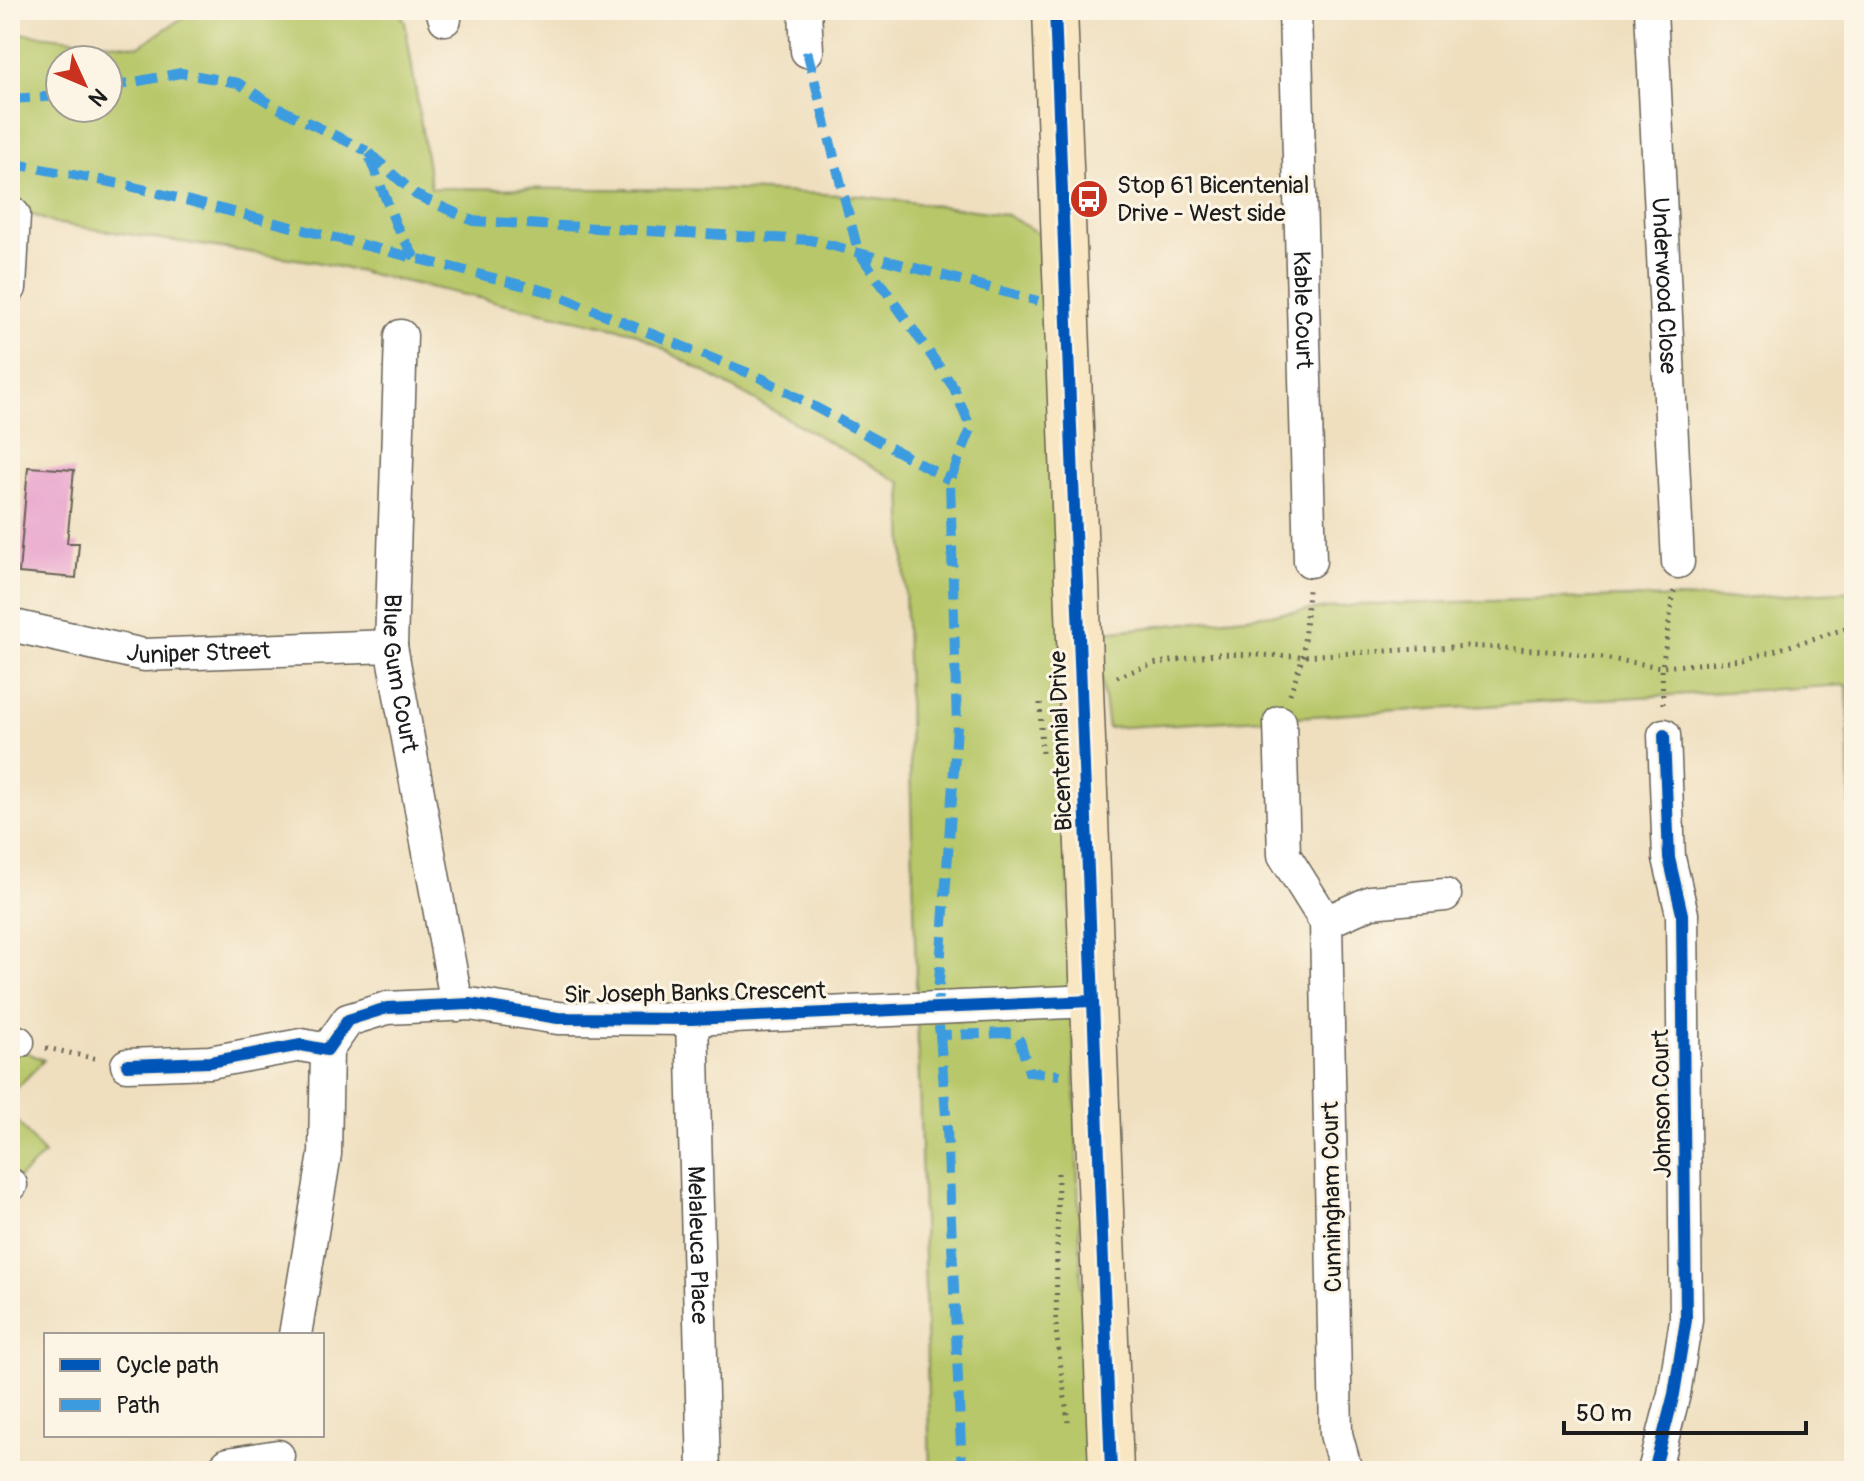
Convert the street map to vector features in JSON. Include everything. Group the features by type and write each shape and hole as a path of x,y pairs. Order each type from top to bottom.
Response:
{"street":[{"path":"805,10 807,51"},
{"name":"Bicentennial Drive","path":"1055,10 1111,1471"},
{"name":"Kable Court","path":"1295,10 1310,561"},
{"name":"Underwood Close","path":"1651,10 1678,562"},
{"path":"10,211 14,215 15,237 10,288"},
{"name":"Blue Gum Court","path":"401,336 391,646 457,1005"},
{"name":"Juniper Street","path":"10,625 144,655 391,646"},
{"path":"1280,722 1284,855 1326,922 1371,902 1445,895"},
{"name":"Johnson Court","path":"1654,1471 1674,1394 1686,1320 1682,914 1669,858 1664,735"},
{"name":"Cunningham Court","path":"1326,922 1336,1434 1346,1471"},
{"name":"Sir Joseph Banks Crescent","path":"327,1050 348,1020 387,1008 457,1005 558,1018 692,1019 1092,1001"},
{"name":"Melaleuca Place","path":"692,1019 704,1471"},
{"path":"127,1065 210,1062 301,1045 327,1050 325,1154 295,1333"},
{"path":"228,1457 278,1456"}],"path":[{"path":"1280,722 1303,656 1310,561"},
{"path":"1664,735 1662,667 1678,562"},
{"path":"1081,682 1108,680 1152,664 1215,654 1303,656 1469,646 1563,652 1662,667 1744,660 1854,626"},
{"path":"14,1041 127,1065"}],"green space":[{"path":"195,10 398,10 405,22 431,188 742,190 861,196 1005,214 1064,248 1056,474 1087,1471 930,1471 902,483 633,332 316,262 53,223 10,206 10,32 121,44 44,44 44,124 124,124 124,44 139,46"},
{"path":"1854,591 1854,946 1847,685 1108,728 1095,633 1357,605 1624,597 1722,599"},
{"path":"10,1045 44,1060 10,1095"},
{"path":"10,1111 44,1155 10,1186"}],"building":[{"path":"28,467 74,470 67,543 79,543 76,578 19,573"}],"marked path":[{"path":"807,51 858,251 954,388 971,429 950,480 957,727 937,1009 940,1035 1013,1033 1020,1041 1029,1072 1060,1075"},
{"path":"124,84 181,73 238,83 274,106 367,151"},
{"path":"10,99 44,97"},
{"path":"415,258 396,225 367,151 416,195 473,221 811,240 1038,301"},
{"path":"10,163 126,185 549,292 763,379 950,480"},
{"path":"940,1035 962,1471"}],"cycle path":[{"path":"1055,10 1111,1471"},
{"path":"1654,1471 1674,1394 1686,1320 1682,914 1669,858 1664,735"},
{"path":"127,1065 210,1062 301,1045 327,1050 348,1020 387,1008 470,1004 558,1018 692,1019 1092,1001"}],"place":[{"name":"Stop 61 Bicentenial Drive - West side","path":"1089,199"}]}
